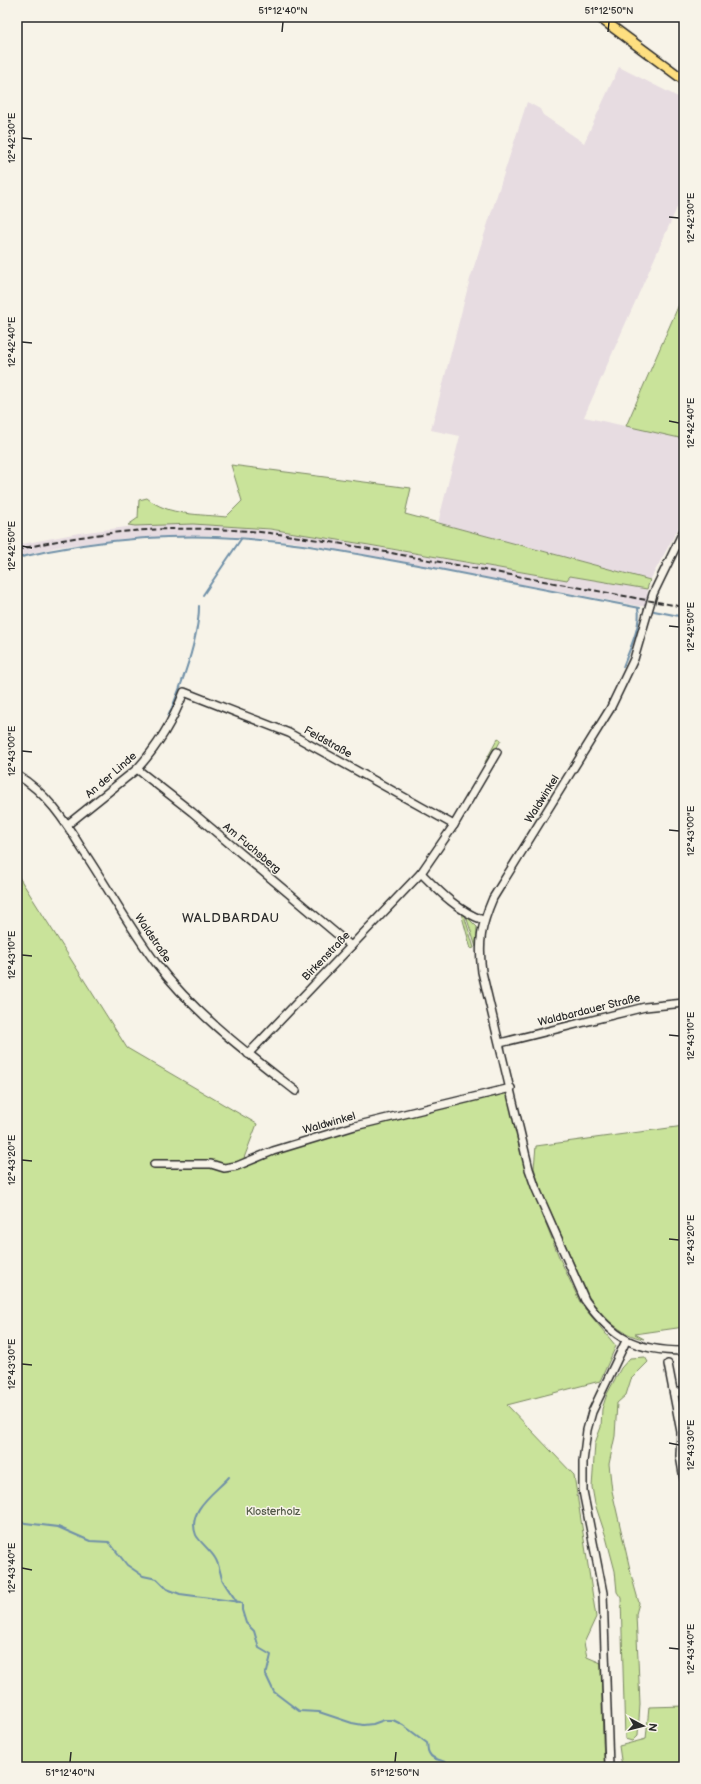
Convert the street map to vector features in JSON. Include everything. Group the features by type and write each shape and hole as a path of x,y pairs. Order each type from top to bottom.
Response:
{"main road":[{"path":"599,17 684,80"}],"street":[{"name":"Waldwinkel","path":"684,530 653,594 627,678 610,709 493,898 483,920 479,950 482,972 511,1088 529,1169 536,1189 585,1300 608,1328 626,1341 648,1348 684,1351"},
{"name":"An der Linde","path":"67,825 137,769 164,735 184,692"},
{"name":"Feldstraße","path":"184,692 289,733 454,825"},
{"name":"Birkenstraße","path":"248,1054 421,873 454,825 497,752"},
{"name":"Am Fuchsberg","path":"137,769 192,812 351,946"},
{"name":"Waldstraße","path":"17,775 32,785 43,795 67,825 140,940 165,975 212,1024 296,1091"},
{"path":"421,873 464,912 483,920"},
{"name":"Waldbardauer Straße","path":"500,1043 645,1006 684,1003"},
{"name":"Waldwinkel","path":"154,1164 197,1163 211,1164 224,1168 237,1166 273,1151 341,1130 511,1088"},
{"path":"609,1767 603,1593 583,1491 583,1462 587,1430 592,1412 626,1341"},
{"path":"668,1364 681,1432 680,1456 684,1479"},
{"path":"674,1393 684,1391"}],"shaded area":[{"path":"619,67 684,100 684,192 584,417 684,439 684,518 650,580 438,523 460,436 431,430 470,279 527,102 540,109 543,115 584,143"},
{"path":"193,524 243,527 296,533 567,580 569,576 647,589 648,595 645,606 639,606 295,542 212,535 122,539 57,547 17,557 17,545 79,533 135,526"}],"green space":[{"path":"681,300 684,301 684,439 626,426"},
{"path":"231,465 411,488 405,514 650,580 647,589 570,576 567,580 270,529 193,524 128,525 138,518 139,500 147,498 155,504 174,511 226,517 242,501"},
{"path":"498,738 501,740 488,764 485,762"},
{"name":"Klosterholz","path":"17,874 127,1048 257,1124 244,1158 272,1153 312,1139 507,1092 526,1172 559,1257 581,1304 616,1346 600,1381 507,1405 574,1475 596,1617 584,1643 587,1657 601,1663 605,1767 17,1767"},
{"path":"461,913 464,915 474,948 471,949"},
{"path":"466,916 477,927 476,947"},
{"path":"684,1126 684,1327 635,1334 644,1339 627,1334 613,1324 606,1318 589,1297 540,1188 534,1168 536,1146"},
{"path":"645,1357 648,1362 631,1379 626,1395 617,1403 615,1436 609,1464 612,1491 639,1603 636,1614 640,1704 638,1735 632,1741 625,1739 621,1598 617,1592 615,1571 595,1504 592,1487 595,1443 601,1427 602,1409 607,1394 621,1368 630,1358"},
{"path":"684,1706 684,1767 622,1767 619,1746 646,1739 649,1707"}],"waterway":[{"path":"17,558 48,551 110,541 142,538 238,538 289,543 349,552 640,608"},
{"path":"203,595 241,539"},
{"path":"168,717 184,677 193,647 199,606"},
{"path":"623,667 637,629 639,614 638,608"},
{"path":"654,611 684,617"},
{"path":"229,1477 204,1502 195,1518 194,1526 196,1535 215,1558 222,1579 237,1602"},
{"path":"17,1522 58,1527 90,1541 109,1542 127,1565 143,1576 157,1579 167,1589 180,1594 240,1602 242,1604 242,1610 246,1623 254,1631 259,1648 271,1655 267,1672 265,1673 274,1692 299,1711 319,1712 363,1725 373,1724 384,1720 393,1720 403,1725 427,1743 428,1751 431,1756 450,1764 452,1767"}],"railway":[{"path":"17,550 79,537 142,530 238,530 270,533 355,546 684,607"}],"district":[{"name":"WALDBARDAU","path":"231,918"}]}
